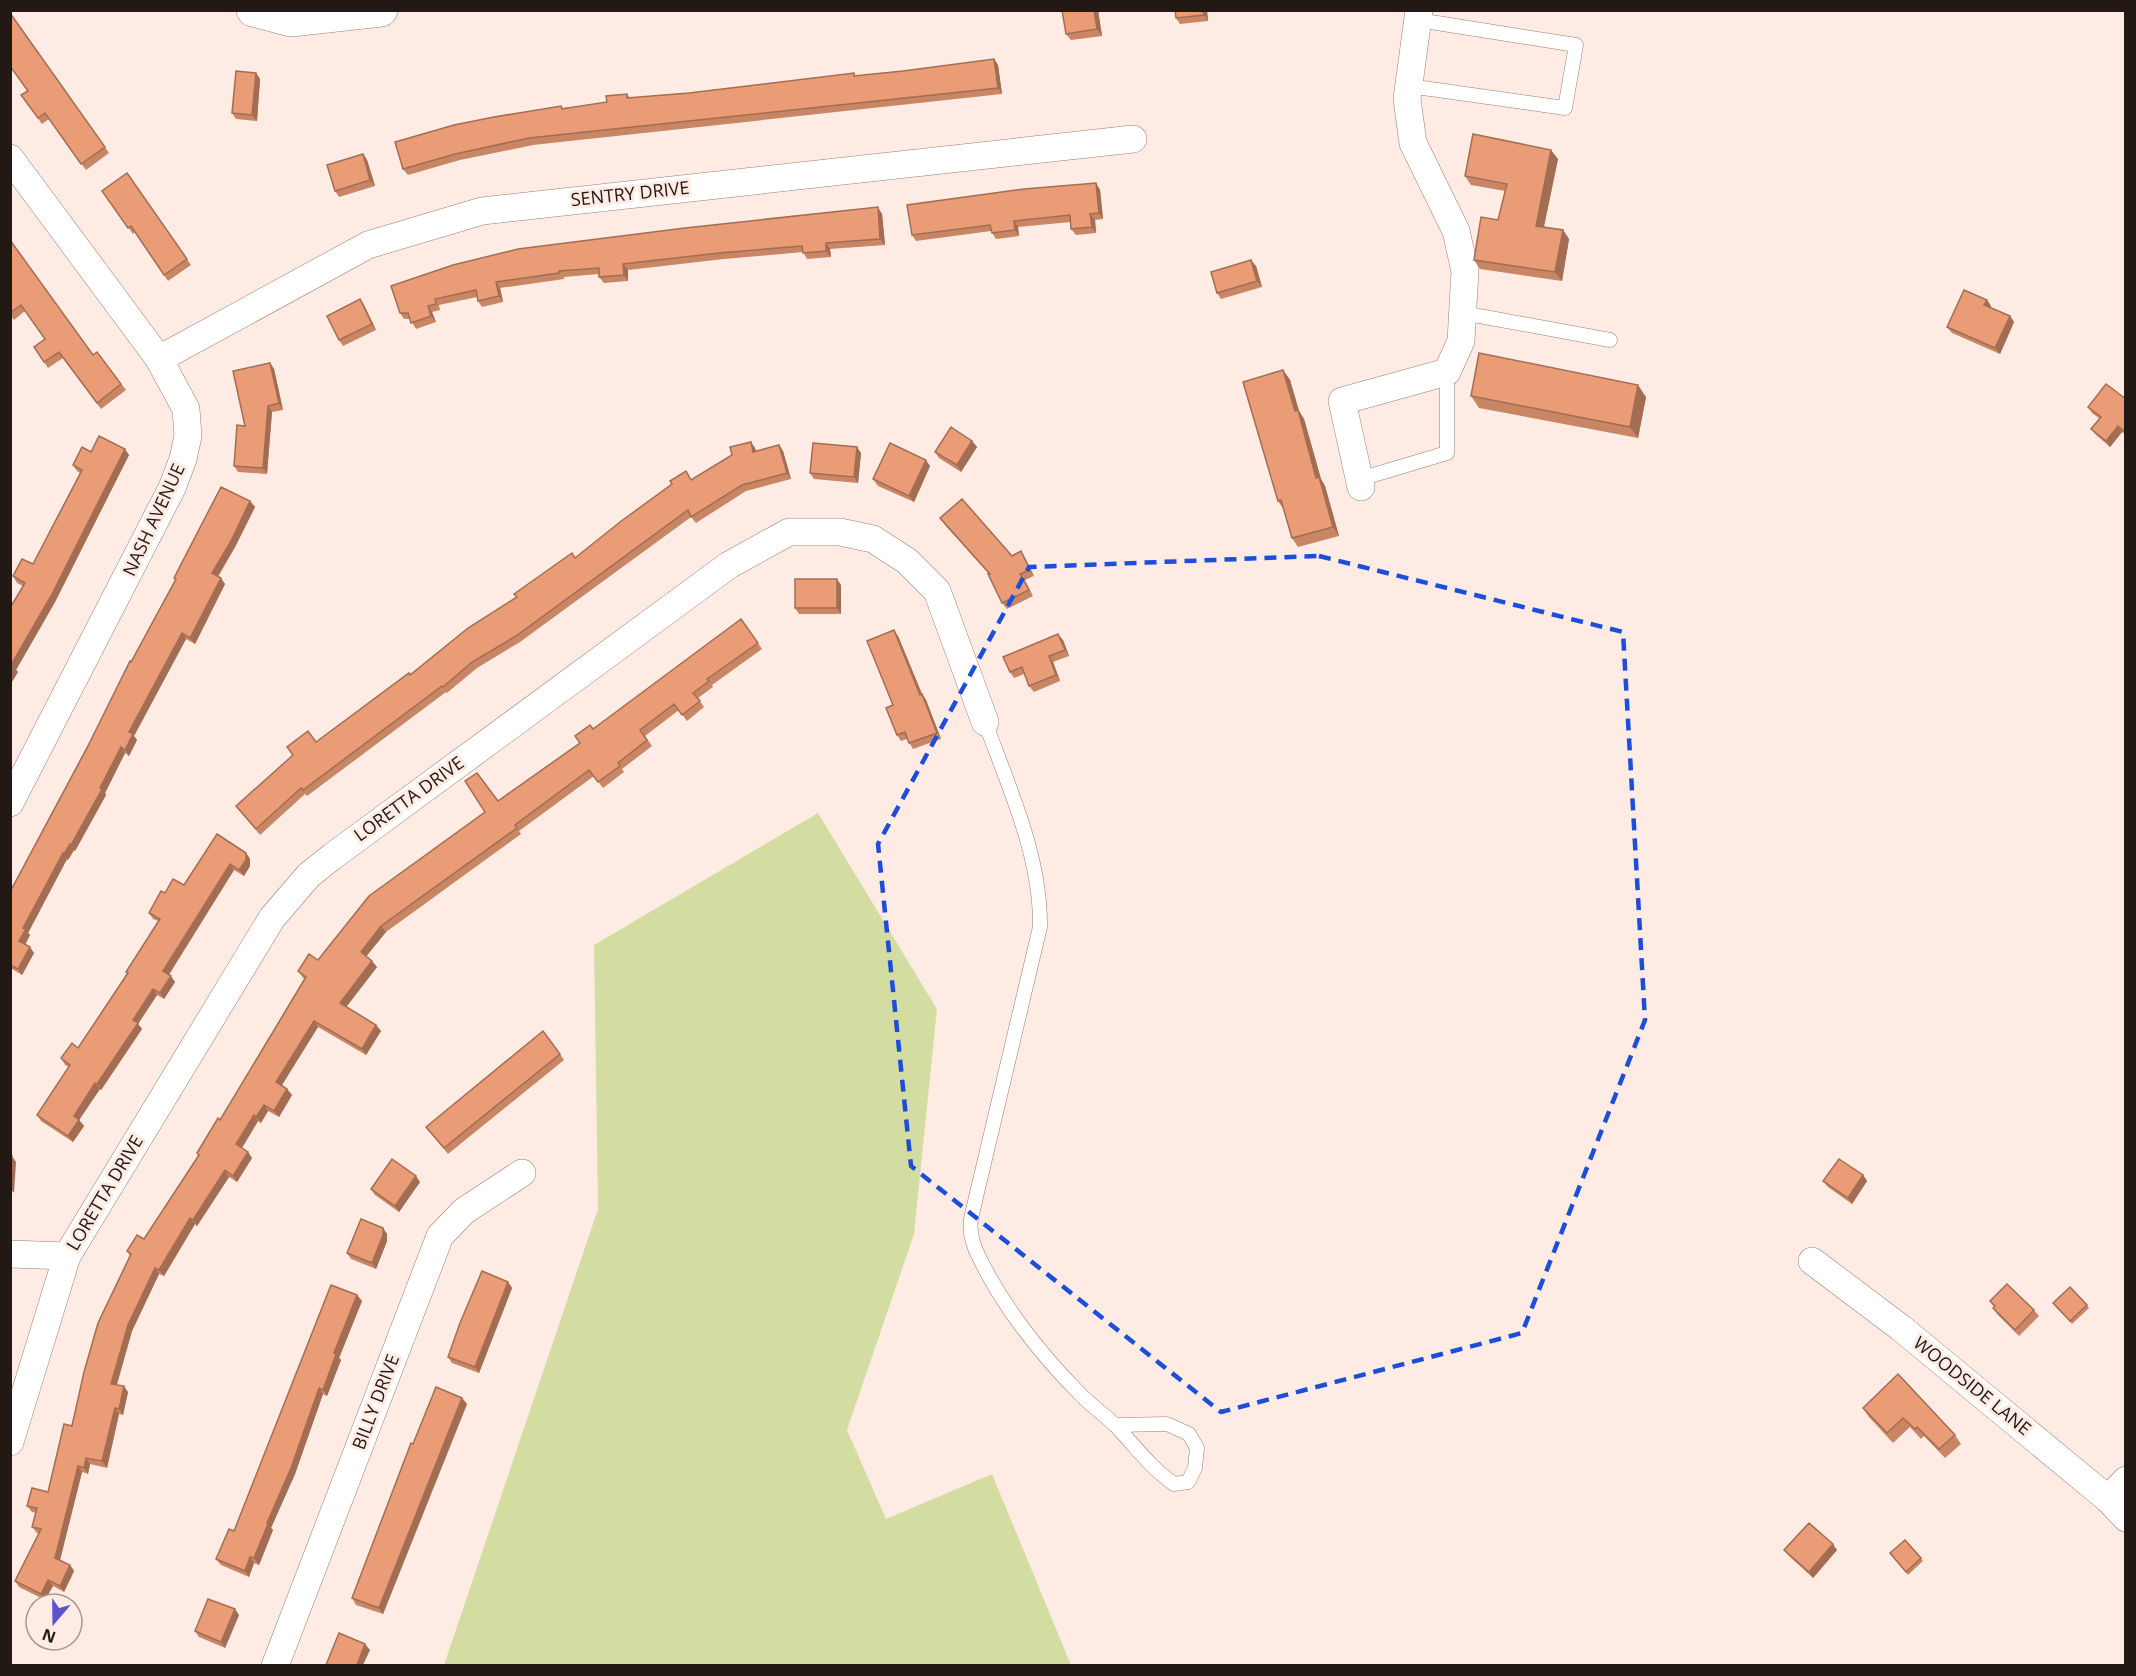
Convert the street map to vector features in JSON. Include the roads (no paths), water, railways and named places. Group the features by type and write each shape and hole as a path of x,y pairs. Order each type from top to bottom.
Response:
{"street":[{"path":"253,10 291,20 381,10"},
{"path":"1360,483 1342,401 1447,372 1461,341 1465,271 1456,231 1413,143 1407,99 1419,15"},
{"name":"SENTRY DRIVE","path":"159,360 368,246 482,211 1133,139"},
{"name":"NASH AVENUE","path":"10,158 159,360 186,409 188,436 183,459 172,488 10,803"},
{"name":"LORETTA DRIVE","path":"10,1442 67,1256 273,918 309,875 333,856 729,565 789,532 840,532 873,539 907,561 937,591 985,722"},
{"name":"BILLY DRIVE","path":"275,1665 440,1236 464,1211 522,1173"},
{"path":"10,1254 67,1256"},
{"name":"WOODSIDE LANE","path":"1812,1261 2120,1499"}],"lane":[{"path":"1409,86 1565,108 1576,45 1419,15"},
{"path":"1462,313 1610,340"},
{"path":"1360,483 1447,453 1447,372"},
{"path":"985,722 1030,852 1040,903 1040,927 969,1225 971,1236 977,1254 1007,1307 1027,1336 1082,1396 1115,1425 1158,1473 1174,1484 1188,1482 1195,1468 1197,1448 1189,1434 1167,1424 1115,1425"}]}
